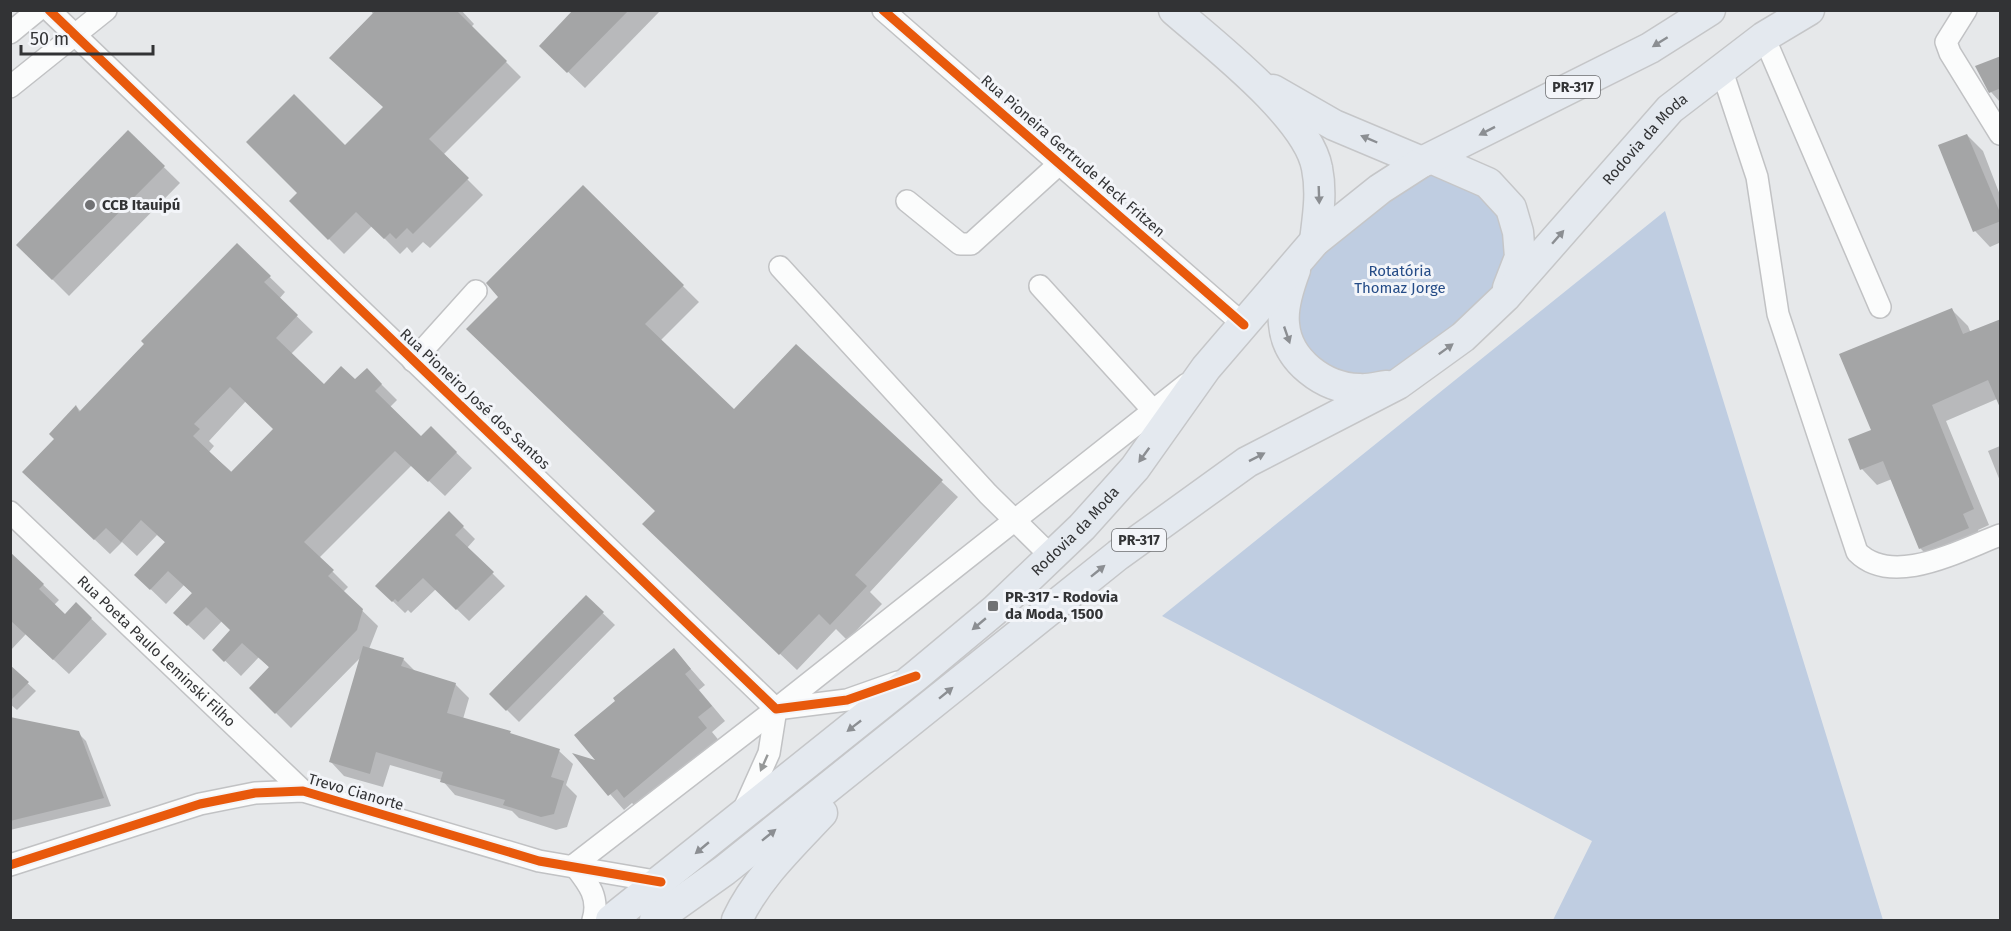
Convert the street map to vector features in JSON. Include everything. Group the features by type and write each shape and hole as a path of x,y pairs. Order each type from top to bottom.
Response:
{"highway":[{"path":"1174,10 1250,77 1304,136 1317,166 1321,199 1307,250 1288,290 1284,325 1292,350 1309,371 1331,384 1359,390 1398,384"},
{"name":"PR-317","path":"1307,250 1380,189 1428,160 1650,48 1710,10"},
{"name":"Rodovia da Moda","path":"1505,297 1670,109 1764,37 1809,10"},
{"path":"1250,77 1334,125 1488,183 1511,208 1518,232 1520,257 1505,297"},
{"name":"Rodovia da Moda","path":"611,921 916,676 995,609 1082,527 1135,468 1159,418 1244,325 1307,250"},
{"name":"PR-317","path":"655,921 725,870 1118,555 1246,462 1398,384 1463,337 1505,297"},
{"path":"737,921 745,902 783,853 901,729"}],"street":[{"path":"10,33 38,10"},
{"name":"Rua Pioneiro José dos Santos","path":"49,10 776,709"},
{"path":"10,87 106,10"},
{"name":"Rua Pioneira Gertrude Heck Fritzen","path":"883,10 1244,325"},
{"path":"1966,10 1946,42 1950,53 2001,134"},
{"path":"1764,37 1880,307"},
{"path":"1721,68 1757,177 1778,314 1857,552 1868,562 1892,568 1915,566 2001,535"},
{"path":"907,201 960,244 971,244 1059,164"},
{"path":"780,267 1014,521 1051,556"},
{"path":"593,921 595,899 591,887 574,865 1014,521 1159,418 1040,286"},
{"path":"412,361 476,291"},
{"name":"Rua Poeta Paulo Leminski Filho","path":"10,512 303,791"},
{"path":"776,709 847,700 916,676"},
{"path":"742,814 769,753 776,709"},
{"name":"Trevo Cianorte","path":"10,865 200,804 255,793 303,791 539,861 574,865 661,882"}],"green space":[{"name":"Rotatória Thomaz Jorge","path":"1422,162 1511,208 1505,297 1398,384 1309,371 1288,289 1300,259"},
{"path":"1665,211 1883,920 1553,920 1592,841 1162,616"}],"building":[{"path":"376,10 456,10 507,61 429,139 469,178 413,234 407,228 396,239 390,233 384,239 356,212 328,240 289,201 297,193 246,142 294,94 345,145 383,107 329,58"},
{"path":"573,10 629,10 567,73 539,46"},
{"path":"2001,56 2001,88 1989,93 1975,66"},
{"name":"CCB Itauipú","path":"128,130 165,166 52,280 16,245"},
{"path":"1967,134 2001,215 2001,221 1973,232 1938,145"},
{"path":"583,185 684,285 645,324 734,409 796,344 943,480 855,575 867,586 830,625 819,614 779,655 642,524 655,511 466,329 498,297 486,283"},
{"path":"237,243 271,276 264,282 298,315 276,338 324,384 341,366 355,379 367,368 382,384 375,391 421,436 431,426 457,452 428,482 395,451 304,542 334,570 328,576 363,609 357,630 275,714 249,688 269,667 242,643 224,662 212,650 230,630 206,607 187,626 173,613 192,593 168,571 150,590 134,575 165,542 141,520 121,542 106,528 94,540 22,472 54,439 49,434 76,405 79,412 144,344 141,341","holes":["230,387 273,429 231,472 193,436 200,429 194,424"]},
{"path":"1952,308 1963,334 2001,319 2001,410 1988,380 1932,405 1974,509 1963,514 1969,528 1919,549 1883,461 1860,470 1848,439 1871,430 1839,354"},
{"path":"449,511 464,526 455,535 494,572 456,610 423,578 398,602 395,599 392,602 375,586"},
{"path":"10,552 44,584 39,589 65,614 76,602 92,618 53,660 10,620"},
{"path":"586,595 604,612 506,711 489,694"},
{"path":"363,646 404,658 401,666 456,683 447,713 511,731 510,733 560,749 551,777 564,781 554,814 541,817 503,805 505,800 440,782 443,772 376,752 370,774 329,762"},
{"path":"674,648 691,669 685,674 712,706 698,717 707,728 624,798 617,789 608,796 572,753 595,760 574,735 615,701 613,698"},
{"path":"10,665 29,682 10,701"},
{"path":"10,717 79,731 104,798 10,821"}],"cycle path":[{"path":"49,10 776,709 847,700 916,676"},
{"path":"883,10 1244,325"},
{"path":"10,865 200,804 255,793 303,791 539,861 661,882"}],"place":[{"name":"CCB Itauipú","path":"90,205"},
{"name":"PR-317 - Rodovia da Moda, 1500","path":"993,606"}]}
